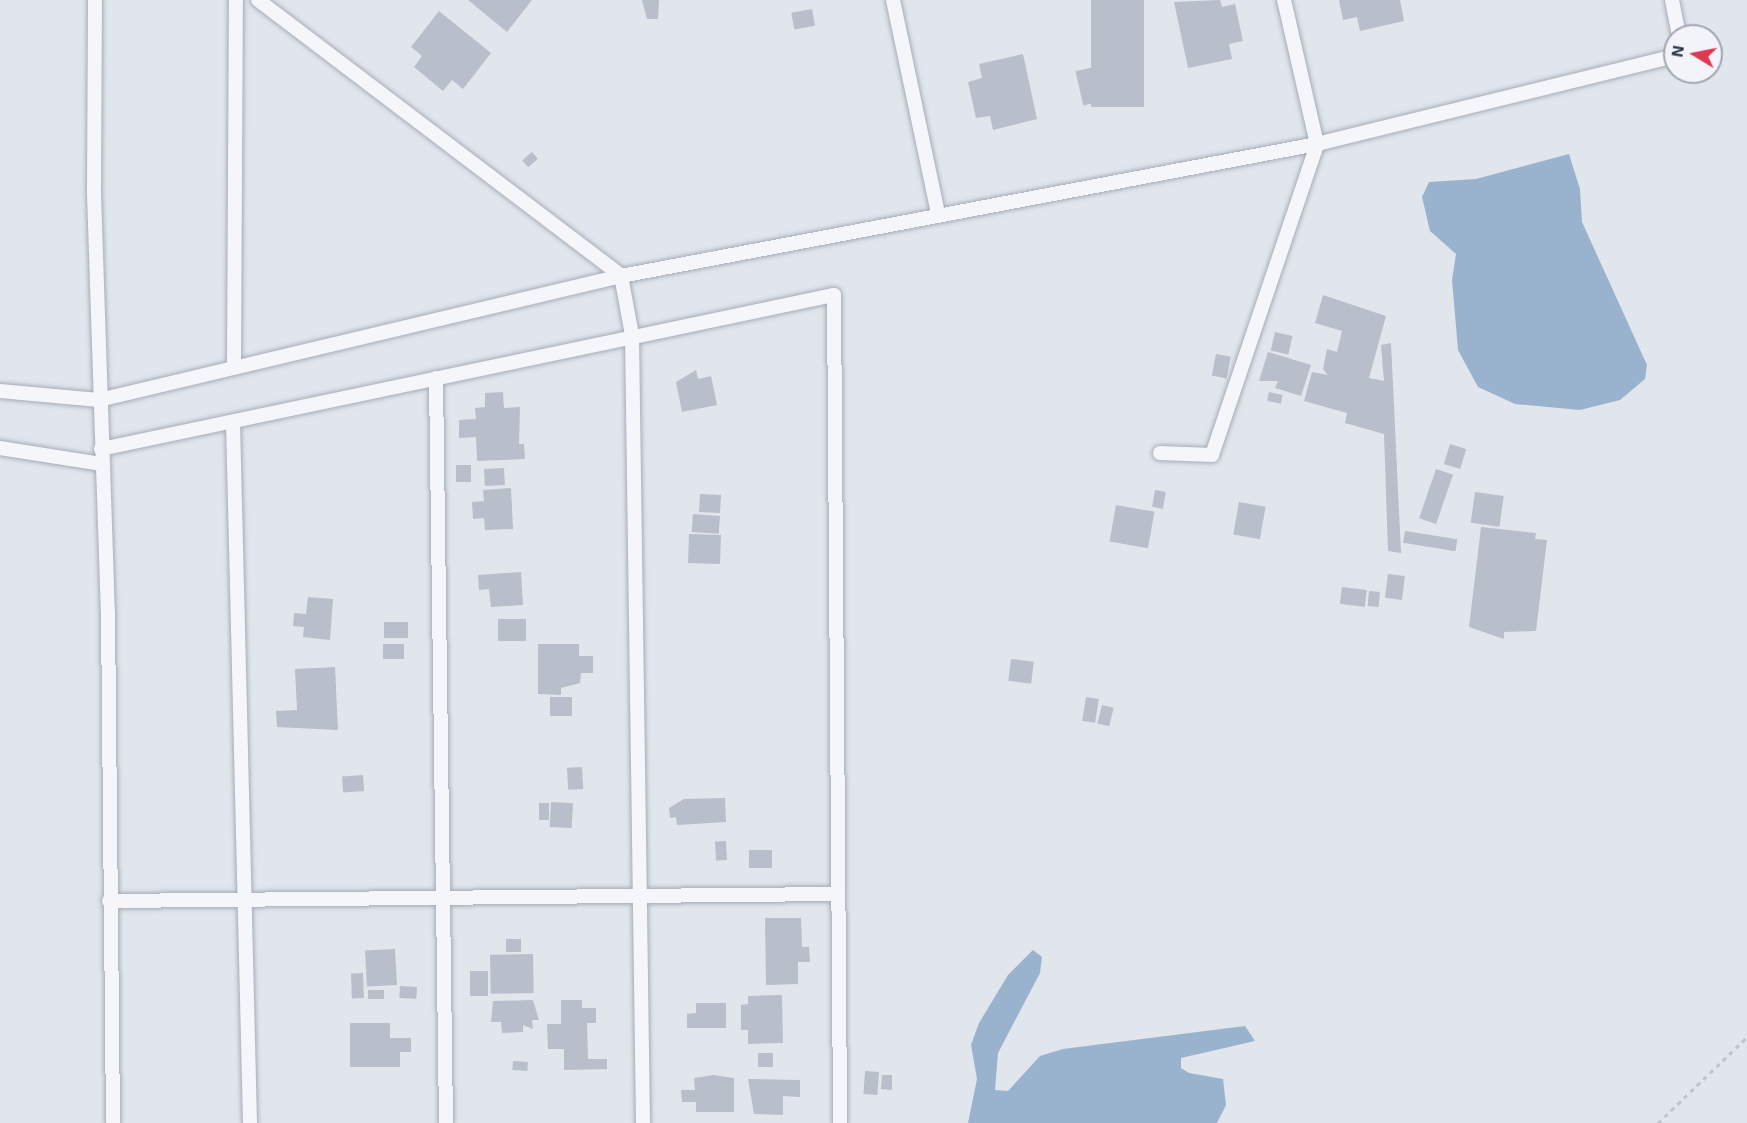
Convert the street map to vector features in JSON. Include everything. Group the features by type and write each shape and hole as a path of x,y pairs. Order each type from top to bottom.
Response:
{"street":[{"path":"95,0 99,400 113,1123"},
{"path":"234,366 236,0"},
{"path":"258,0 621,276 632,335 643,1123"},
{"path":"893,0 938,214"},
{"path":"1160,453 1212,455 1317,144 1284,0"},
{"path":"1672,0 1677,24"},
{"path":"0,391 99,400 234,366 545,298 621,276 938,214 1317,144 1663,59"},
{"path":"101,449 632,335 834,295 840,1123"},
{"path":"436,378 446,1123"},
{"path":"233,422 248,903 250,1123"},
{"path":"0,448 101,464"},
{"path":"109,901 248,903 837,894"}],"path":[{"path":"1658,1123 1747,1037"}],"water":[{"path":"1569,154 1580,189 1582,222 1647,365 1645,379 1620,400 1580,410 1515,404 1478,387 1458,350 1452,280 1456,254 1430,231 1422,197 1429,182 1476,179"},
{"path":"1033,950 1042,957 1040,973 998,1053 995,1090 1008,1091 1040,1056 1063,1049 1245,1026 1255,1041 1181,1058 1181,1068 1189,1073 1223,1079 1226,1105 1217,1123 968,1123 977,1079 971,1045 979,1023 1008,975"}],"building":[{"path":"468,0 532,0 507,32"},
{"path":"642,0 659,0 658,19 647,19"},
{"path":"1091,0 1144,0 1144,107 1091,107"},
{"path":"1220,0 1222,7 1235,4 1243,41 1229,44 1232,59 1188,68 1174,2"},
{"path":"1339,0 1400,0 1404,21 1360,31 1357,17 1343,20"},
{"path":"812,9 815,26 794,29 791,13"},
{"path":"439,11 491,53 463,89 452,80 443,91 414,67 422,56 411,47"},
{"path":"1023,54 1037,119 993,130 990,116 976,118 968,82 982,78 979,64"},
{"path":"1094,67 1102,101 1083,105 1075,71"},
{"path":"532,152 538,159 528,167 522,161"},
{"path":"1323,295 1386,316 1369,378 1384,381 1381,345 1391,343 1401,553 1388,551 1384,434 1345,423 1347,413 1304,401 1312,372 1328,375 1323,369 1327,349 1337,352 1342,331 1315,323"},
{"path":"1275,332 1293,336 1288,355 1271,351"},
{"path":"1268,352 1311,365 1301,396 1275,388 1278,381 1259,381"},
{"path":"1216,354 1231,357 1227,378 1212,376"},
{"path":"696,370 698,379 711,376 717,405 682,412 676,382"},
{"path":"503,392 504,408 520,407 519,444 524,444 525,459 477,461 476,437 459,438 459,420 476,419 475,408 485,407 485,393"},
{"path":"1269,392 1283,395 1281,404 1267,401"},
{"path":"1450,444 1466,449 1460,469 1444,464"},
{"path":"456,465 471,465 471,482 456,482"},
{"path":"504,468 505,485 485,486 484,469"},
{"path":"1436,469 1453,475 1436,524 1419,518"},
{"path":"511,488 513,529 485,530 484,518 473,519 472,502 484,501 483,490"},
{"path":"1155,490 1166,492 1163,509 1152,507"},
{"path":"1475,492 1504,496 1499,527 1471,523"},
{"path":"700,494 721,495 720,513 699,512"},
{"path":"1239,502 1266,507 1260,539 1233,534"},
{"path":"1116,505 1154,512 1148,548 1110,541"},
{"path":"693,514 720,516 719,534 692,532"},
{"path":"1481,527 1536,533 1535,539 1547,540 1536,631 1504,632 1504,639 1469,627"},
{"path":"1405,531 1457,539 1455,551 1403,543"},
{"path":"689,534 721,535 720,564 688,563"},
{"path":"521,572 523,605 491,607 489,589 479,590 478,575"},
{"path":"1388,574 1405,576 1402,600 1385,598"},
{"path":"1342,587 1367,590 1365,607 1340,604"},
{"path":"1369,591 1380,592 1379,607 1368,606"},
{"path":"308,597 333,599 330,640 303,637 304,627 293,626 294,613 306,614"},
{"path":"498,619 526,619 526,641 498,641"},
{"path":"384,622 408,622 408,638 384,638"},
{"path":"383,644 404,644 404,659 383,659"},
{"path":"538,644 579,644 579,656 593,656 593,673 581,673 580,683 561,688 561,695 538,694"},
{"path":"1011,659 1034,662 1031,684 1008,681"},
{"path":"335,667 338,730 277,727 276,711 297,710 295,669"},
{"path":"550,697 572,697 572,716 550,716"},
{"path":"1086,697 1099,699 1095,723 1082,721"},
{"path":"1102,705 1114,708 1109,726 1097,723"},
{"path":"582,767 583,789 568,790 567,768"},
{"path":"363,775 364,791 343,792 342,776"},
{"path":"725,798 726,822 677,825 676,817 670,818 669,808 684,799"},
{"path":"551,802 573,803 572,828 550,827"},
{"path":"539,803 549,803 549,820 539,820"},
{"path":"726,841 727,860 716,861 715,842"},
{"path":"749,850 772,850 772,868 749,868"},
{"path":"765,918 801,918 802,947 809,947 810,962 798,962 798,984 766,985"},
{"path":"506,939 521,939 521,952 506,952"},
{"path":"395,949 397,985 367,987 365,951"},
{"path":"533,954 534,993 491,994 490,955"},
{"path":"470,971 488,971 488,996 470,996"},
{"path":"351,973 363,973 364,998 352,998"},
{"path":"400,986 417,987 416,999 399,998"},
{"path":"368,990 384,990 384,999 368,999"},
{"path":"782,995 783,1043 748,1044 748,1030 741,1030 741,1005 748,1004 748,996"},
{"path":"533,1000 539,1020 532,1020 533,1029 523,1025 523,1032 502,1033 501,1022 491,1022 493,1001"},
{"path":"561,1000 582,1000 582,1008 596,1008 596,1023 587,1023 588,1059 607,1059 607,1069 564,1070 564,1049 548,1049 547,1024 561,1024"},
{"path":"696,1003 726,1003 726,1028 687,1028 687,1014 696,1013"},
{"path":"350,1023 390,1023 390,1038 411,1038 411,1052 400,1052 400,1067 350,1067"},
{"path":"758,1053 773,1053 773,1067 758,1067"},
{"path":"513,1061 528,1062 527,1071 512,1070"},
{"path":"865,1071 879,1072 877,1095 863,1094"},
{"path":"713,1075 734,1078 734,1112 696,1112 696,1102 682,1102 681,1090 695,1090 694,1078"},
{"path":"882,1075 892,1075 892,1090 881,1089"},
{"path":"748,1079 800,1080 800,1097 783,1096 783,1115 754,1114"}]}
